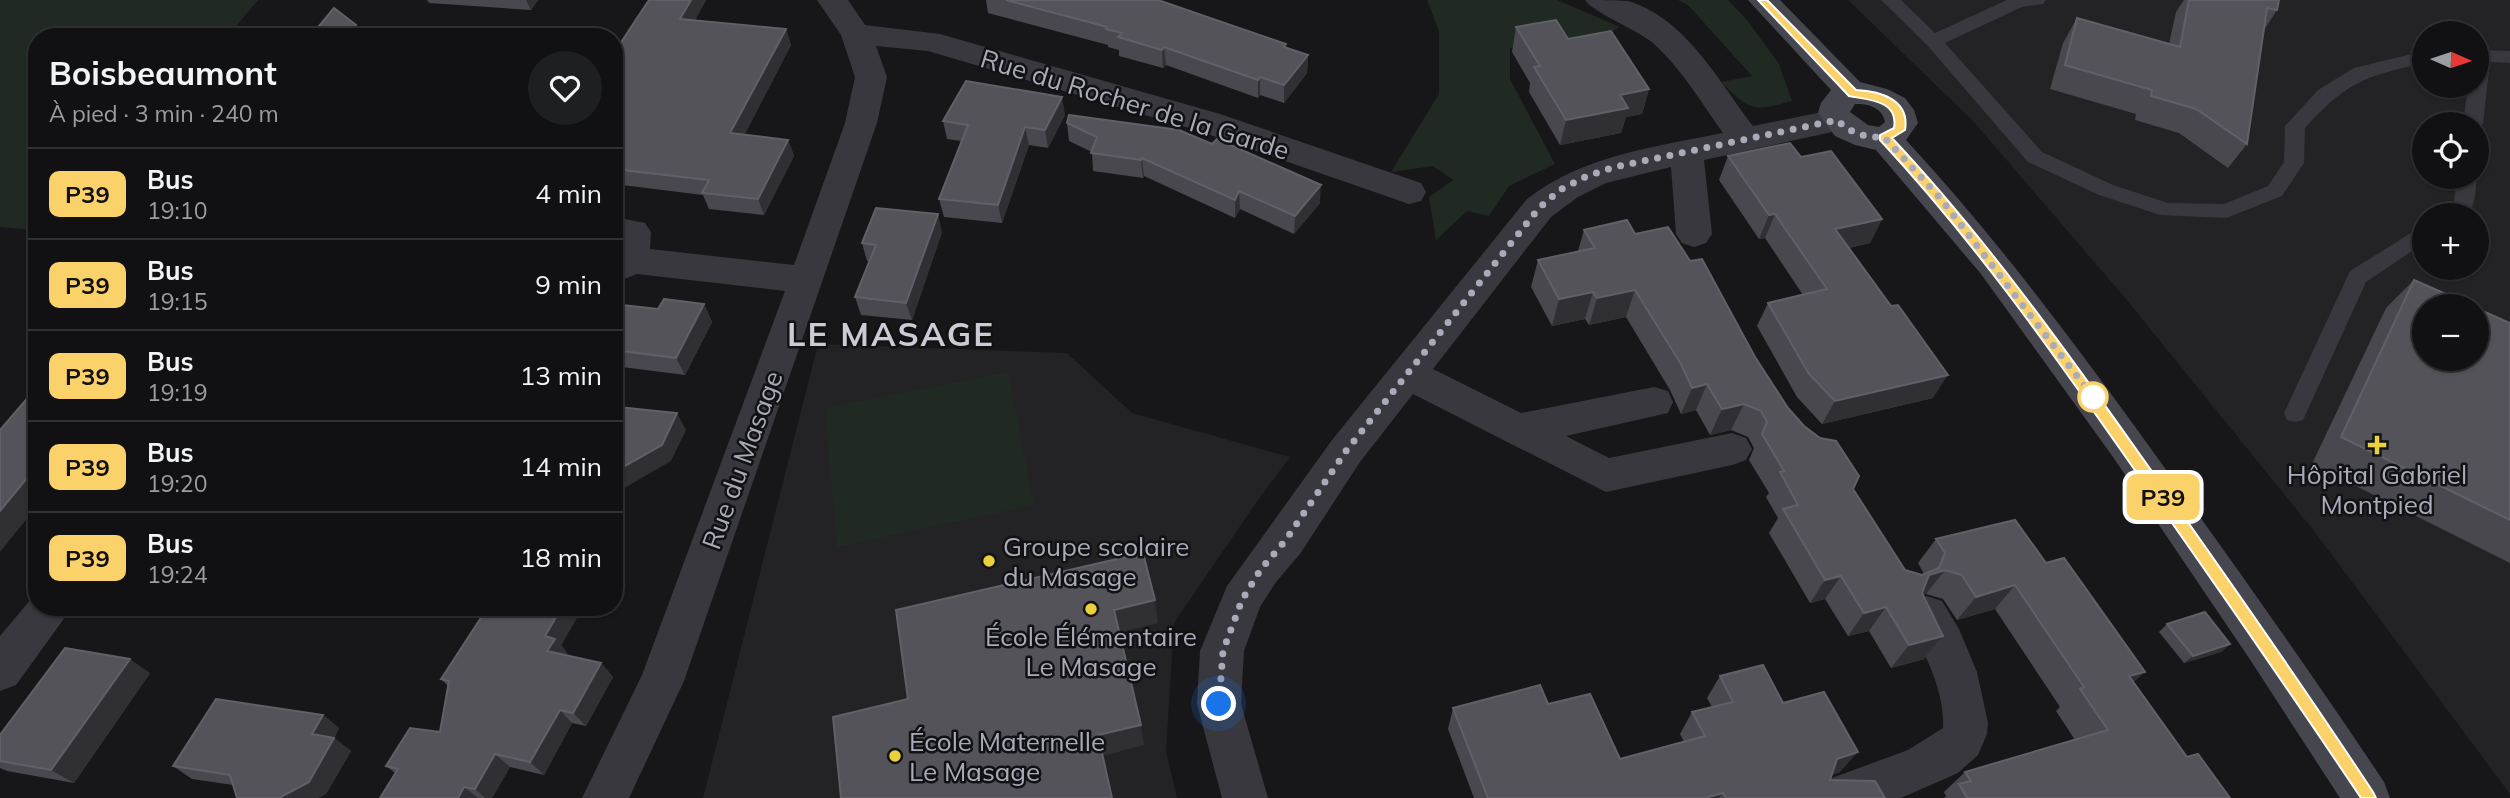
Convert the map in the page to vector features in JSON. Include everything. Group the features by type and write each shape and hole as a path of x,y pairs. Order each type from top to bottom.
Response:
{"main road":[{"path":"1763,0 1845,107 1852,132 1863,136 1884,137 1941,199 2068,363 2278,661 2367,798"}],"street":[{"name":"Rue du Masage","path":"605,798 662,681 861,123 871,77 856,34 832,0"},
{"path":"1600,0 1649,24 1669,42 1702,79 1745,139"},
{"name":"Rue du Rocher de la Garde","path":"856,34 942,45 1208,122 1409,192"},
{"path":"1245,798 1219,704 1223,651 1242,600 1261,569 1285,541 1346,451 1509,242 1539,208 1560,190 1587,176 1615,167 1745,139 1845,107"},
{"path":"1687,152 1694,234"},
{"path":"623,231 633,232 623,265 807,280"},
{"path":"1407,373 1606,475 1732,449"},
{"path":"1518,430 1654,402"},
{"path":"1838,798 1880,784 1948,755 1962,742 1967,725 1955,664 1927,615"},
{"path":"0,671 41,616"}],"lane":[{"path":"1890,0 1933,41 2035,157 2106,190 2167,210 2226,211 2275,191 2294,163 2295,126 2325,94 2361,72 2412,60"},
{"path":"1933,41 2018,2 2037,0"},
{"path":"2489,56 2510,57"},
{"path":"2295,413 2358,277 2412,240"}],"shaded area":[{"path":"0,0 258,0 235,28 28,28 28,229 0,227"},
{"path":"1427,0 1557,0 1620,27 1579,50 1550,41 1510,48 1510,79 1555,164 1509,186 1489,216 1467,211 1436,240 1429,197 1453,180 1433,166 1391,172 1439,94 1439,31"},
{"path":"1678,0 1728,0 1747,20 1779,64 1792,101 1760,107 1746,104 1739,99 1721,82 1752,76 1688,5"},
{"name":"Hôpital Gabriel Montpied","path":"1848,0 2510,0 2510,794 2314,531 2126,299 1973,121"},
{"name":"Groupe scolaire du Masage","path":"818,344 1067,353 1132,413 1290,457 1174,623 1166,751 1177,798 703,798"},
{"path":"1008,372 1034,505 837,547 825,408"}],"building":[{"path":"649,0 691,0 680,19 786,29 730,133 788,140 758,199 702,193 709,180 623,170 623,39"},
{"path":"1006,0 1158,0 1286,44 1284,47 1308,55 1284,85 1260,77 1258,80 1164,47 1162,50 1118,37 1122,33 1106,29 1107,27"},
{"path":"2189,0 2279,0 2277,10 2267,8 2247,144 2196,109 2151,96 2152,90 2065,65 2077,18 2180,47"},
{"path":"334,8 356,25 354,28 317,28"},
{"path":"1556,20 1568,39 1611,31 1649,89 1620,95 1628,108 1566,120 1534,67 1540,66 1516,27"},
{"path":"966,81 1062,97 1045,130 1025,127 998,205 939,199 968,125 943,121"},
{"path":"1069,115 1179,130 1212,144 1217,139 1321,185 1295,216 1239,191 1235,200 1142,158 1091,153 1097,137 1067,123"},
{"path":"1790,143 1801,157 1831,151 1882,219 1835,229 1891,306 1898,305 1948,375 1835,401 1809,374 1768,303 1827,289 1775,214 1769,215 1728,156"},
{"path":"876,208 938,214 906,303 855,297 876,245 862,243"},
{"path":"1627,220 1635,234 1668,227 1690,261 1702,259 1755,357 1788,408 1804,426 1820,438 1836,441 1859,476 1853,489 1905,570 1922,575 1939,568 1945,553 1936,539 2015,520 2046,563 2064,558 2145,672 2129,676 2187,757 2198,754 2230,798 1967,798 1959,784 1971,781 1965,772 2108,730 2080,689 2084,687 2015,585 1976,597 1962,575 1945,570 1929,575 1922,593 1943,636 1909,645 1886,607 1864,613 1841,576 1825,580 1783,509 1798,505 1780,472 1784,471 1762,434 1767,422 1761,411 1744,404 1722,409 1707,384 1692,388 1681,364 1635,290 1597,298 1593,292 1559,299 1538,260 1595,248 1584,230"},
{"path":"2414,280 2446,294 2412,294 2412,371 2489,371 2489,314 2510,323 2510,520 2341,437"},
{"path":"664,299 704,304 676,358 623,351 623,305 658,309"},
{"path":"28,397 28,477 0,511 0,430"},
{"path":"623,408 677,413 662,445 623,467"},
{"path":"1143,553 1155,600 1114,610 1141,725 1098,735 1112,798 841,798 833,717 908,699 896,610"},
{"path":"2205,612 2230,644 2193,656 2167,624"},
{"path":"482,616 557,616 545,636 555,639 547,651 601,663 573,713 560,710 530,762 495,754 475,789 464,787 458,798 380,798 398,769 386,766 410,728 440,732 449,681 441,679"},
{"path":"65,648 130,659 51,770 0,761 0,735"},
{"path":"1763,665 1783,703 1824,692 1858,752 1837,759 1830,780 1875,781 1885,798 1726,798 1723,793 1705,798 1488,798 1453,708 1540,685 1548,704 1590,694 1620,759 1705,736 1692,712 1733,702 1720,676"},
{"path":"216,699 323,715 312,734 334,738 309,782 279,798 237,798 230,775 173,766"}],"bus line":[{"name":"P39","path":"1763,0 1853,93 1873,94 1898,109 1902,116 1899,130 1884,137 1941,199 2117,431 2278,661 2367,798"}],"place":[{"name":"Hôpital Gabriel Montpied","path":"2377,445"},
{"name":"Groupe scolaire du Masage","path":"989,561"},
{"name":"École Élémentaire Le Masage","path":"1091,609"},
{"name":"École Maternelle Le Masage","path":"895,756"}],"district":[{"name":"LE MASAGE","path":"891,333"}],"route":[{"path":"1219,704 1223,651 1242,600 1261,569 1285,541 1346,451 1509,242 1539,208 1560,190 1587,176 1615,167 1837,120 1852,132 1863,136 1884,137 1941,199 2093,397"}]}
